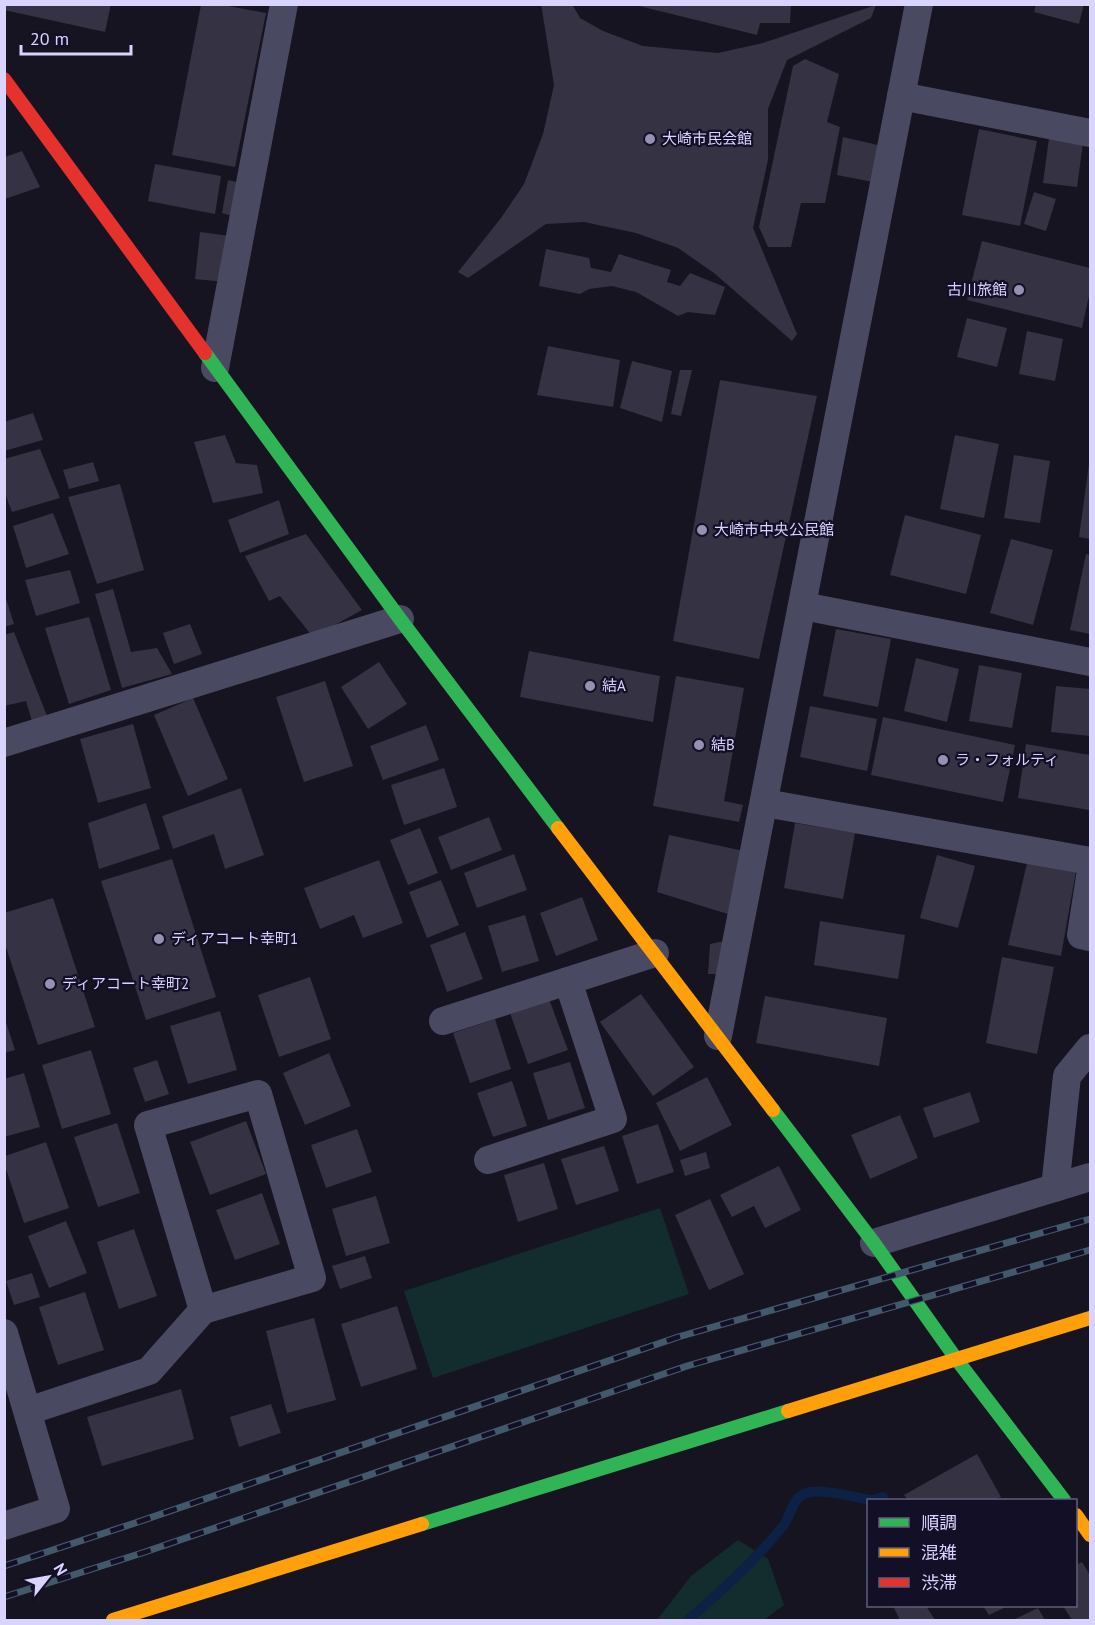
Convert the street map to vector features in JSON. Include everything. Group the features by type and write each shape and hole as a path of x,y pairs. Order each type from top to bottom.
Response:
{"street":[{"path":"215,368 284,4"},
{"path":"718,1036 919,4"},
{"path":"4,79 400,619 718,1036 874,1243 957,1360 1063,1499"},
{"path":"901,96 1090,133"},
{"path":"803,606 1090,662"},
{"path":"4,743 400,619"},
{"path":"765,803 1090,861"},
{"path":"1090,877 1081,935 1090,937"},
{"path":"443,1021 655,953"},
{"path":"488,1160 613,1119 568,981"},
{"path":"1055,1188 1067,1076 1090,1048"},
{"path":"28,1411 149,1371 203,1310 312,1278 258,1094 148,1125 203,1310"},
{"path":"874,1243 1090,1177"},
{"path":"113,1620 1090,1318"},
{"path":"4,1333 56,1509 4,1526"},
{"path":"1077,1516 1090,1536"}],"green space":[{"path":"660,1208 689,1294 433,1378 404,1291"},
{"path":"738,1540 768,1559 784,1605 764,1620 657,1620 691,1576"}],"building":[{"path":"4,4 111,4 105,32 4,10"},
{"path":"541,4 572,4 580,18 603,31 643,46 718,53 763,43 876,5 871,18 787,60 768,109 768,160 753,228 797,334 792,341 714,273 678,248 636,233 584,222 546,224 468,278 458,272 501,218 524,184 543,134 554,85"},
{"path":"631,4 789,4 791,5 790,23 760,23 757,35"},
{"path":"1036,4 1084,4 1079,24 1034,12"},
{"path":"201,5 223,5 266,13 235,167 172,155"},
{"path":"805,59 839,74 827,122 840,127 825,203 801,203 791,247 768,247 759,227 793,66"},
{"path":"979,129 1037,141 1020,226 962,215"},
{"path":"843,137 882,146 873,182 837,175"},
{"path":"1049,138 1083,143 1077,187 1043,183"},
{"path":"22,151 40,187 5,199 5,157"},
{"path":"155,164 221,176 215,214 148,201"},
{"path":"228,180 242,183 236,217 222,213"},
{"path":"1034,192 1056,199 1046,231 1024,224"},
{"path":"200,232 230,236 225,282 195,279"},
{"path":"982,241 1090,268 1090,291 1082,328 967,300"},
{"path":"546,249 589,258 591,268 611,272 619,254 671,270 667,282 680,286 690,273 725,287 715,315 688,312 678,316 636,292 612,286 589,289 580,294 539,286"},
{"path":"967,318 1007,328 997,367 957,357"},
{"path":"1027,331 1063,339 1055,381 1019,374"},
{"path":"548,346 620,360 613,407 537,395"},
{"path":"632,361 672,371 662,422 620,408"},
{"path":"680,370 692,370 681,416 671,414"},
{"path":"720,380 817,396 759,659 673,641"},
{"path":"33,413 43,440 4,451 4,422"},
{"path":"225,435 236,463 257,465 263,493 213,503 194,442"},
{"path":"955,435 999,444 984,518 940,509"},
{"path":"40,449 60,498 12,512 4,491 4,459"},
{"path":"1014,455 1050,461 1040,523 1004,518"},
{"path":"93,462 99,481 69,489 63,470"},
{"path":"1090,464 1090,539 1079,537"},
{"path":"120,484 144,570 97,584 68,497"},
{"path":"279,500 289,534 240,553 228,520"},
{"path":"53,513 69,554 26,568 13,526"},
{"path":"905,515 981,535 966,594 890,575"},
{"path":"306,534 362,610 313,637 280,596 269,601 245,556"},
{"path":"1011,539 1053,550 1033,625 990,613"},
{"path":"1086,554 1090,555 1090,634 1070,630"},
{"path":"70,570 80,603 36,616 25,580"},
{"path":"113,589 131,652 157,648 172,674 122,688 95,594"},
{"path":"4,592 14,624 4,627"},
{"path":"89,617 111,690 69,704 45,628"},
{"path":"190,624 202,654 174,664 163,633"},
{"path":"836,629 891,639 878,707 823,696"},
{"path":"14,632 47,716 32,721 26,701 4,706 4,635"},
{"name":"結A","path":"529,651 660,676 653,722 520,697"},
{"path":"916,658 959,669 947,722 904,711"},
{"path":"379,662 407,704 368,729 341,687"},
{"path":"979,665 1022,673 1012,728 969,721"},
{"name":"結B","path":"676,676 744,688 724,801 743,805 739,822 653,806"},
{"path":"325,681 353,766 304,782 276,697"},
{"path":"1056,686 1090,689 1090,736 1051,732"},
{"path":"193,698 228,779 188,796 154,715"},
{"path":"810,706 877,719 867,771 800,757"},
{"name":"ラ・フォルティ","path":"883,717 1015,745 1003,802 871,775"},
{"path":"133,724 151,788 98,803 80,739"},
{"path":"426,725 439,760 383,780 370,746"},
{"path":"1026,744 1090,755 1089,810 1018,798"},
{"path":"444,768 457,807 404,825 391,785"},
{"path":"241,788 264,855 225,869 214,834 173,849 162,816"},
{"path":"146,803 160,849 99,869 88,823"},
{"path":"489,817 502,850 451,870 438,837"},
{"path":"795,823 855,833 843,899 784,888"},
{"path":"420,828 438,873 408,885 390,840"},
{"path":"669,835 744,851 731,915 657,892"},
{"path":"514,854 527,890 477,908 464,873"},
{"path":"937,855 975,866 958,928 920,918"},
{"name":"ディアコート幸町1","path":"172,859 216,997 146,1020 101,881"},
{"path":"379,860 403,923 363,938 354,915 320,929 304,888"},
{"path":"1027,863 1076,871 1061,956 1008,945"},
{"path":"441,880 459,925 427,938 409,892"},
{"path":"582,897 598,940 556,956 540,913"},
{"name":"ディアコート幸町2","path":"53,898 95,1027 38,1045 4,941 4,913"},
{"path":"525,915 539,961 502,972 488,926"},
{"path":"820,921 905,935 898,979 814,965"},
{"path":"465,932 483,979 447,992 430,945"},
{"path":"729,940 724,974 708,974 710,944"},
{"path":"1002,957 1054,967 1037,1054 986,1043"},
{"path":"310,977 331,1039 279,1057 258,995"},
{"path":"641,994 694,1067 653,1096 600,1022"},
{"path":"765,996 887,1018 879,1066 756,1043"},
{"path":"549,999 568,1050 528,1064 510,1013"},
{"path":"220,1011 237,1070 188,1084 170,1026"},
{"path":"4,1016 15,1050 4,1053"},
{"path":"495,1019 511,1069 470,1083 453,1033"},
{"path":"91,1050 111,1114 62,1129 42,1065"},
{"path":"329,1053 351,1106 305,1125 283,1073"},
{"path":"157,1060 169,1094 145,1102 133,1068"},
{"path":"570,1062 585,1108 548,1120 533,1073"},
{"path":"24,1073 40,1127 4,1137 4,1079"},
{"path":"707,1077 732,1125 680,1151 656,1103"},
{"path":"512,1081 527,1126 493,1137 477,1093"},
{"path":"970,1092 980,1122 934,1138 923,1108"},
{"path":"900,1115 918,1158 870,1179 851,1135"},
{"path":"246,1121 266,1174 210,1195 190,1142"},
{"path":"117,1123 140,1193 98,1207 74,1137"},
{"path":"658,1124 674,1172 637,1184 622,1136"},
{"path":"357,1129 372,1172 326,1188 311,1145"},
{"path":"46,1142 69,1208 24,1223 5,1166 5,1156"},
{"path":"604,1146 619,1191 576,1205 561,1159"},
{"path":"706,1152 710,1168 685,1176 680,1160"},
{"path":"544,1163 558,1209 518,1222 504,1175"},
{"path":"779,1166 801,1210 765,1228 754,1206 732,1217 720,1195"},
{"path":"262,1193 280,1244 235,1260 216,1210"},
{"path":"376,1196 390,1243 346,1256 332,1209"},
{"path":"710,1199 744,1274 709,1290 675,1215"},
{"path":"66,1221 87,1273 49,1288 28,1236"},
{"path":"134,1229 157,1296 119,1309 97,1242"},
{"path":"365,1256 372,1278 340,1289 332,1266"},
{"path":"32,1273 40,1297 14,1305 6,1281"},
{"path":"85,1292 104,1350 58,1365 39,1307"},
{"path":"397,1306 417,1369 361,1387 341,1324"},
{"path":"314,1318 336,1400 287,1413 266,1331"},
{"path":"181,1389 194,1439 102,1466 87,1417"},
{"path":"271,1404 281,1433 239,1447 230,1417"},
{"path":"977,1454 1001,1497 996,1499 907,1499 904,1495"},
{"path":"1082,1562 1090,1575 1090,1620 1072,1620 1064,1607 1077,1607 1077,1564"},
{"path":"894,1607 927,1607 935,1620 900,1620"},
{"path":"984,1607 1006,1607 989,1615"},
{"path":"1038,1608 1045,1620 1013,1620"}],"waterway":[{"path":"688,1620 761,1551 786,1522 801,1495 820,1492 867,1499"},
{"path":"876,1499 883,1497"}],"railway":[{"path":"4,1566 678,1337 1090,1219"},
{"path":"4,1597 142,1553 687,1366 1090,1250"}],"traffic: fast":[{"path":"205,353 400,619 558,828"},
{"path":"773,1110 874,1243 957,1360 1063,1499"},
{"path":"422,1524 788,1411"}],"traffic: slow":[{"path":"558,828 773,1110"},
{"path":"788,1411 1090,1318"},
{"path":"1077,1516 1090,1535"},
{"path":"113,1620 422,1524"}],"traffic: jam":[{"path":"4,79 205,353"}],"place":[{"name":"大崎市民会館","path":"650,139"},
{"name":"古川旅館","path":"1019,290"},
{"name":"大崎市中央公民館","path":"702,530"},
{"name":"結A","path":"590,686"},
{"name":"結B","path":"699,745"},
{"name":"ラ・フォルティ","path":"943,760"},
{"name":"ディアコート幸町1","path":"159,939"},
{"name":"ディアコート幸町2","path":"50,984"}]}
